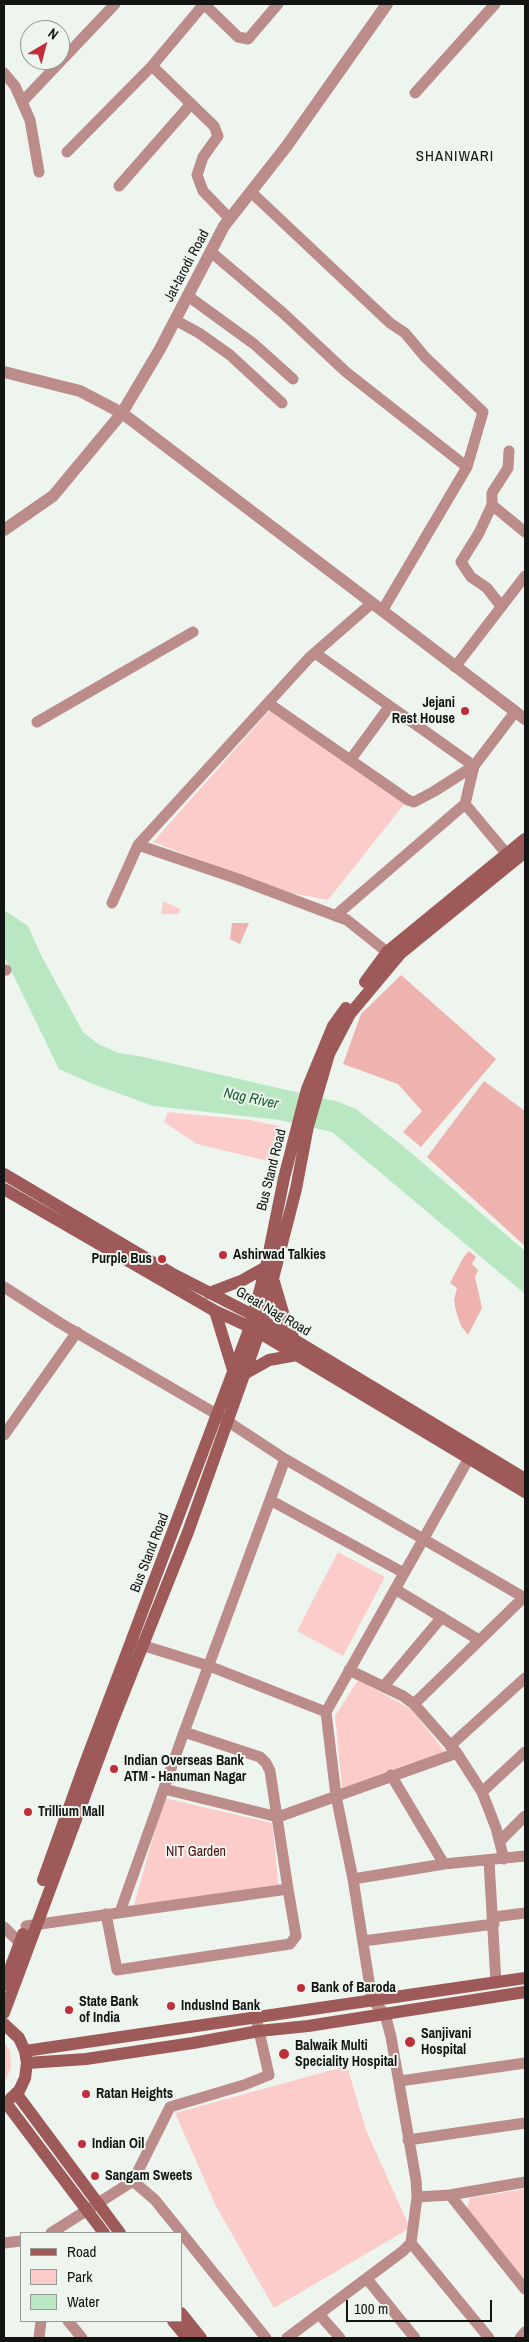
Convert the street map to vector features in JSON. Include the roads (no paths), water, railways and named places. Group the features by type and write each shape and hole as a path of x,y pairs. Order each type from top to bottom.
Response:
{"main road":[{"path":"312,1091 350,1014 376,980 401,953 510,858 525,839"},
{"path":"312,1091 333,1026 387,952 510,858 525,852"},
{"name":"Bus Stand Road","path":"4,1985 20,1942 31,1925 84,1766 138,1644 256,1324 284,1178 304,1125 312,1091"},
{"path":"256,1324 274,1282 296,1189 304,1125"},
{"name":"Great Nag Road","path":"4,1174 102,1234 209,1294 256,1324 297,1355 525,1492"},
{"name":"Great Nag Road","path":"4,1189 215,1311 256,1324 295,1342 525,1479"},
{"path":"209,1294 243,1280 266,1267"},
{"path":"274,1282 284,1316 295,1342"},
{"path":"215,1311 239,1371 269,1360 297,1355"},
{"path":"4,2013 31,1925"},
{"path":"26,2057 258,2024 372,2000 525,1978"},
{"path":"258,2024 308,2026 525,1992"},
{"path":"4,2024 19,2038 26,2057 25,2078 16,2093 5,2103 92,2208 119,2232"},
{"path":"16,2093 92,2208 104,2232"},
{"path":"182,2314 201,2338"},
{"path":"174,2322 187,2338"}],"street":[{"path":"22,102 114,4"},
{"path":"67,152 152,66 204,4 238,37 248,39 278,4"},
{"name":"Jat-tarodi Road","path":"4,530 53,496 122,413 176,320 230,219 286,147 387,4"},
{"path":"415,93 495,4"},
{"path":"152,66 214,126 218,136 203,157 197,175 203,191 230,219"},
{"path":"4,74 15,86 30,120 39,172"},
{"path":"119,186 191,104"},
{"path":"112,903 138,845 315,653 377,607 467,467 483,412 425,357 405,333 390,323 251,192"},
{"path":"211,252 283,312 346,372 467,467"},
{"path":"188,296 254,344 293,378"},
{"path":"176,320 199,333 230,356 282,403"},
{"path":"4,372 80,391 122,413 520,716 474,766 446,785 414,802 400,795 351,759 268,703"},
{"path":"501,606 487,588 471,576 462,562 492,505 492,493 508,468 509,451"},
{"path":"492,505 525,532"},
{"path":"455,667 525,576"},
{"path":"37,722 193,632"},
{"path":"315,653 474,766"},
{"path":"351,759 389,707"},
{"path":"335,916 465,804 474,766"},
{"path":"465,804 510,858"},
{"path":"138,845 238,878 347,920 387,952"},
{"path":"4,1287 222,1418 285,1459 525,1598 478,1640 414,1704"},
{"path":"4,1435 77,1332"},
{"path":"286,2338 367,2279 412,2243 417,2197 400,2081 385,2014 372,2000 353,1879 336,1796 326,1712 469,1458"},
{"path":"120,1912 285,1459"},
{"path":"270,1500 404,1573"},
{"path":"395,1589 478,1640"},
{"path":"384,1686 442,1617"},
{"path":"138,1644 209,1666 326,1712"},
{"path":"349,1670 384,1686 414,1704 453,1750 482,1792 500,1842 504,1859"},
{"path":"164,1790 278,1817 392,1775 453,1750 525,1678"},
{"path":"106,1914 117,1970 290,1944 296,1936 278,1817 270,1771 266,1763 260,1757 184,1732"},
{"path":"482,1792 525,1752"},
{"path":"392,1775 444,1864"},
{"path":"500,1842 525,1816"},
{"path":"353,1879 444,1864 489,1862 525,1856"},
{"path":"489,1862 496,1983"},
{"path":"31,1925 288,1888"},
{"path":"363,1941 493,1921 525,1913"},
{"path":"4,1928 20,1942"},
{"path":"53,2232 133,2181 170,2107 244,2085 269,2075 258,2024"},
{"path":"400,2081 525,2063"},
{"path":"408,2140 525,2123"},
{"path":"133,2181 156,2200 182,2232"},
{"path":"417,2197 450,2195 525,2182"},
{"path":"450,2195 525,2289"},
{"path":"182,2233 266,2338"},
{"path":"4,2243 20,2241"},
{"path":"412,2243 489,2338"},
{"path":"367,2279 415,2338"},
{"path":"319,2314 340,2338"},
{"path":"39,2338 41,2322"},
{"path":"69,2322 82,2338"},
{"path":"520,2338 525,2332"}],"water":[{"name":"Nag River","path":"4,910 28,926 42,957 83,1032 98,1044 119,1053 144,1057 339,1102 356,1109 403,1146 525,1251 525,1294 332,1132 280,1120 153,1106 93,1084 59,1069 4,956"}],"place":[{"name":"Jejani Rest House","path":"465,711"},
{"name":"Ashirwad Talkies","path":"223,1255"},
{"name":"Purple Bus","path":"162,1259"},
{"name":"Indian Overseas Bank ATM - Hanuman Nagar","path":"114,1769"},
{"name":"Trillium Mall","path":"28,1812"},
{"name":"Bank of Baroda","path":"301,1988"},
{"name":"IndusInd Bank","path":"171,2006"},
{"name":"State Bank of India","path":"69,2010"},
{"name":"Sanjivani Hospital","path":"410,2042"},
{"name":"Balwaik Multi Speciality Hospital","path":"284,2054"},
{"name":"Ratan Heights","path":"86,2094"},
{"name":"Indian Oil","path":"82,2144"},
{"name":"Sangam Sweets","path":"95,2176"}],"district":[{"name":"SHANIWARI","path":"455,157"}],"park label":[{"name":"NIT Garden","path":"196,1852"}]}
